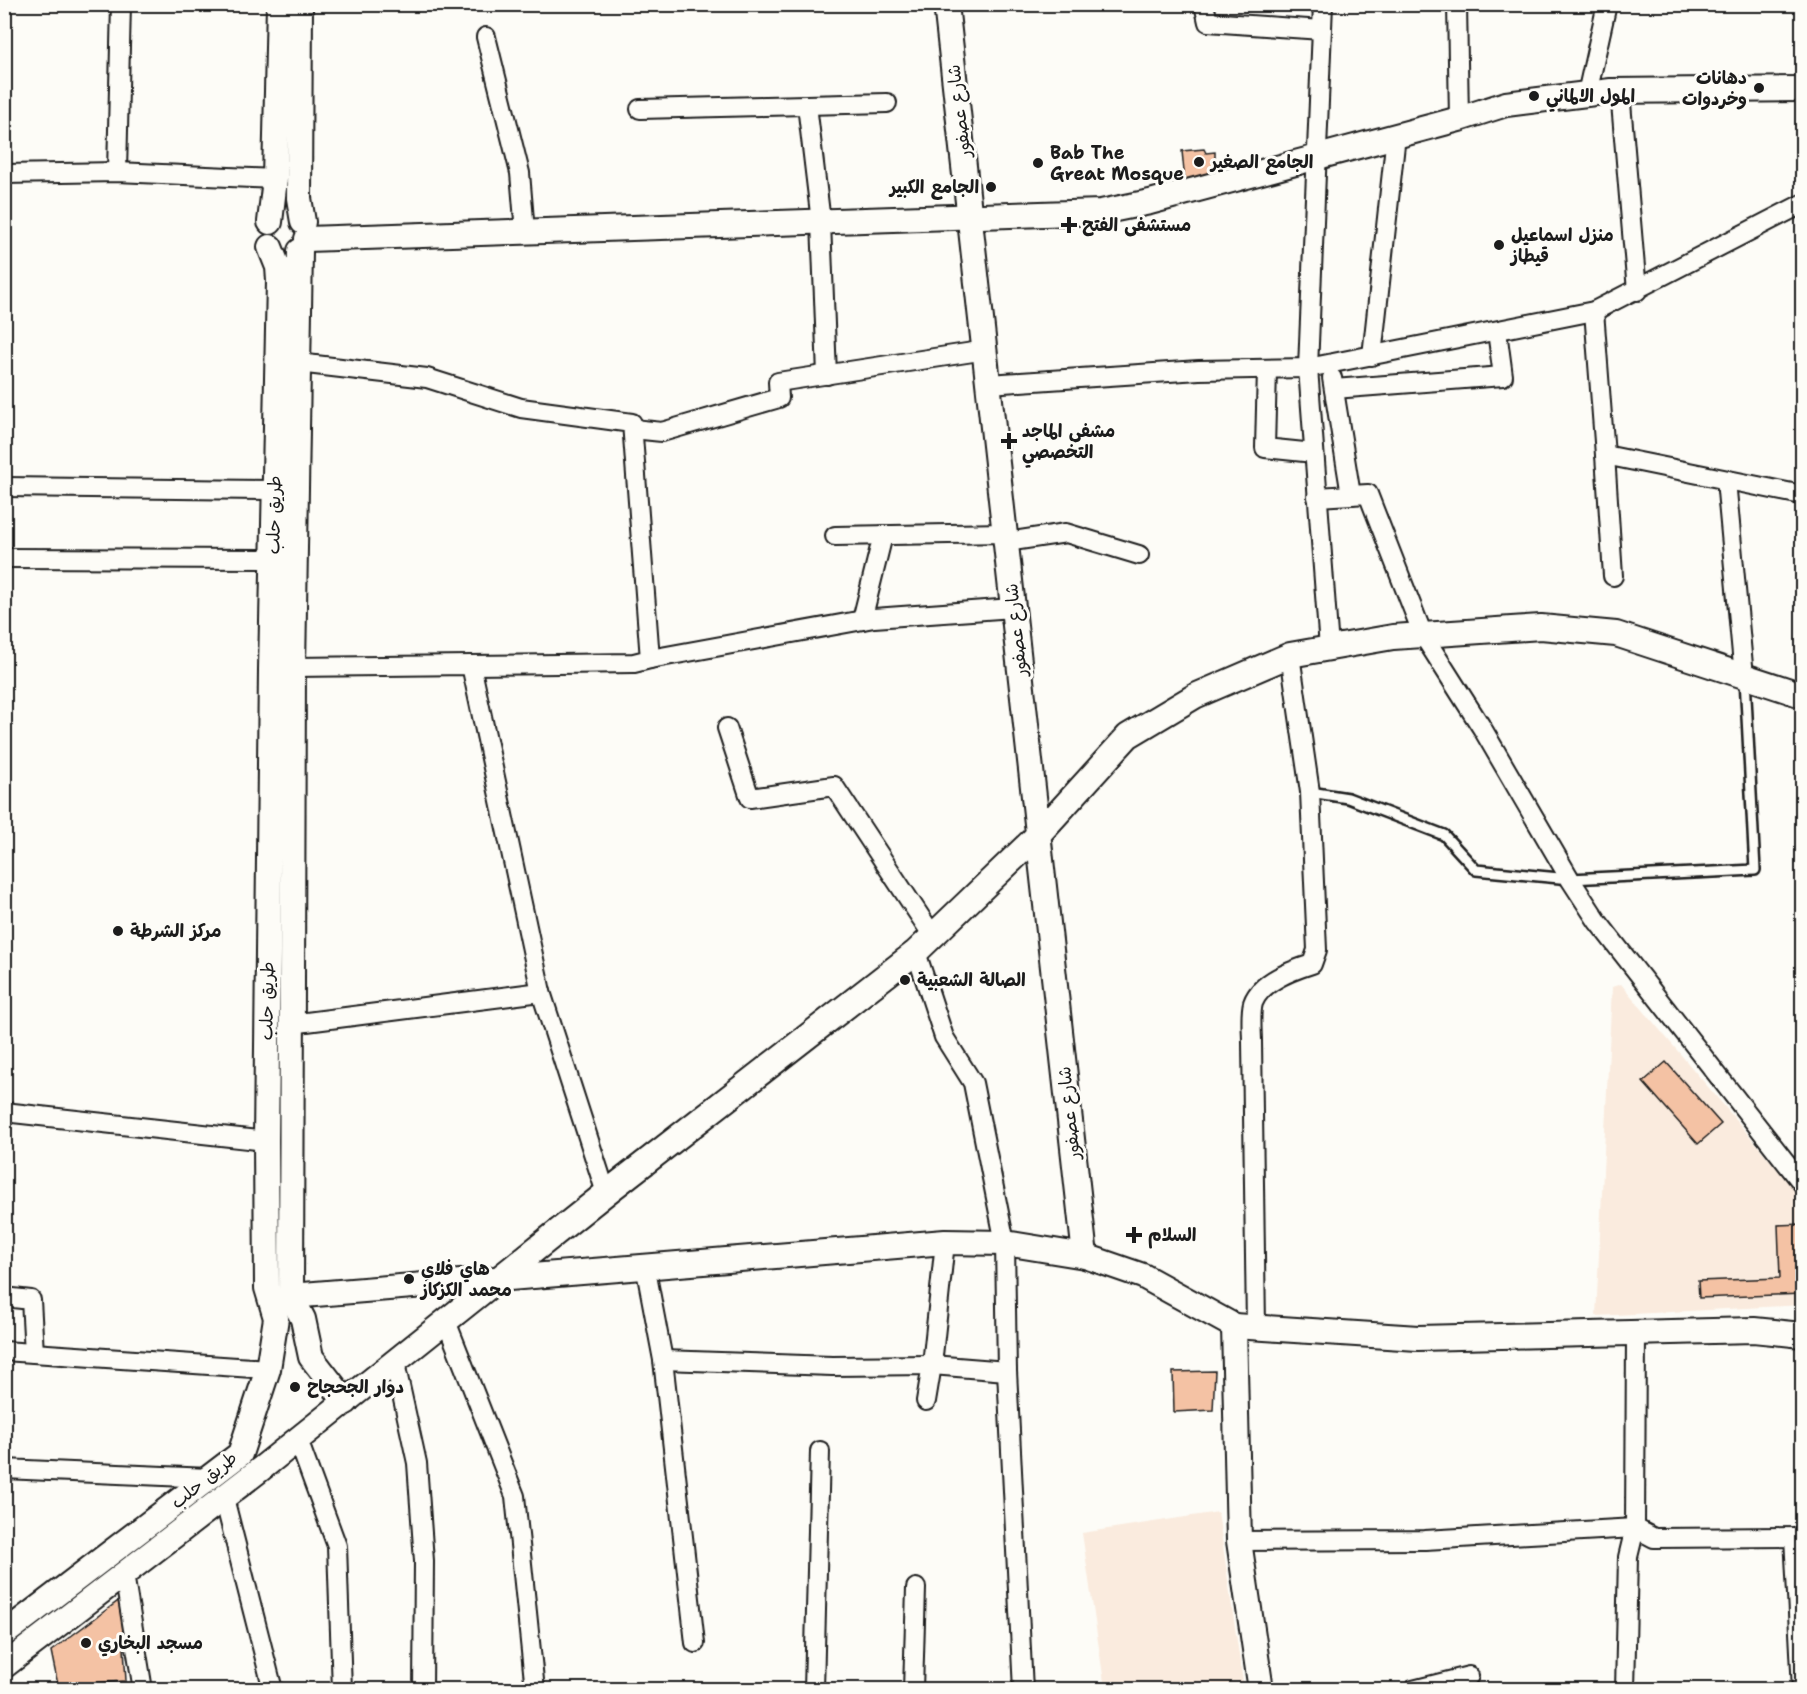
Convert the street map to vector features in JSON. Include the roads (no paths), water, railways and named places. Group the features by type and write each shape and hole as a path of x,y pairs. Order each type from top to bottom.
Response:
{"main road":[{"path":"279,4 275,179 270,222 266,232 270,247 285,256 303,237 525,232 1101,212 1150,202 1460,119 1506,104 1620,91 1803,89"},
{"path":"300,4 299,198 303,237 298,363 293,667 291,1296 303,1319 311,1357 346,1402"},
{"name":"شارع عصفور","path":"946,4 1085,1256"},
{"path":"270,222 286,214 303,237"},
{"name":"طريق حلب","path":"4,1634 240,1454 268,1369 276,1318 267,1288 266,1141 274,489 279,281 278,267 270,247"},
{"name":"طريق حلب","path":"4,1666 298,1440 606,1193 924,944 1038,835 1128,736 1195,696 1290,655 1394,637 1541,627 1616,634 1803,695"},
{"path":"291,1296 945,1242 1005,1243 1085,1256 1143,1276 1245,1327 1418,1338 1754,1330 1803,1323"},
{"path":"276,1318 303,1319"},
{"path":"1245,1327 1239,1541 1261,1689"},
{"path":"1754,1330 1803,1335"},
{"path":"240,1454 262,1468"}],"street":[{"path":"117,172 121,4"},
{"path":"1204,4 1208,22 1322,30"},
{"path":"1323,4 1308,368 1329,648"},
{"path":"1457,4 1460,119"},
{"path":"1587,94 1607,4"},
{"path":"486,37 520,173 525,232"},
{"path":"1620,91 1637,291"},
{"path":"640,109 887,103"},
{"path":"807,105 821,222 827,375"},
{"path":"1372,356 1388,231 1396,135"},
{"path":"4,174 117,172 275,179"},
{"path":"989,384 1199,370 1308,368 1594,311 1803,204"},
{"path":"1594,311 1613,576"},
{"path":"1334,389 1503,376 1497,331"},
{"path":"633,429 662,432 758,405 779,398 778,382 986,350"},
{"path":"298,363 427,378 521,408 632,423 650,659"},
{"path":"1330,365 1360,495 1423,635 1482,728 1570,879 1598,922 1803,1183"},
{"path":"1267,369 1265,448 1314,453"},
{"path":"1605,455 1803,495"},
{"path":"1726,480 1744,676"},
{"path":"4,487 274,489"},
{"path":"1317,497 1360,495"},
{"path":"835,536 1006,538 1065,533 1139,555"},
{"path":"862,620 883,535"},
{"path":"4,558 273,560"},
{"path":"293,667 634,663 862,620 1013,608"},
{"path":"1245,1327 1253,1003 1266,986 1292,970 1312,964 1317,950 1310,792 1290,655"},
{"path":"471,665 541,992 606,1193"},
{"path":"728,728 750,798 834,786 924,944 944,1037 973,1083 1005,1243 1007,1371 1023,1689"},
{"path":"291,1024 541,992"},
{"path":"4,1112 266,1141"},
{"path":"926,1401 945,1242"},
{"path":"645,1265 663,1360 695,1643"},
{"path":"4,1297 31,1300 34,1353"},
{"path":"446,1321 515,1496 534,1689"},
{"path":"1625,1689 1628,1557 1635,1528 1636,1333"},
{"path":"4,1351 268,1369"},
{"path":"663,1360 832,1366 932,1365 1007,1371"},
{"path":"394,1363 417,1463 424,1561 423,1689"},
{"path":"298,1440 337,1546 342,1689"},
{"path":"814,1689 820,1451"},
{"path":"4,1469 209,1478"},
{"path":"224,1498 273,1689"},
{"path":"1239,1541 1425,1540 1635,1528 1654,1538 1798,1537 1802,1689"},
{"path":"124,1574 143,1689"},
{"path":"913,1689 916,1588"},
{"path":"1413,1689 1469,1676"}],"lane":[{"path":"1310,792 1348,798 1444,836 1476,870 1570,879 1755,870 1744,676"}],"place":[{"name":"دهانات وخردوات","path":"1759,88"},
{"name":"المول الالماني","path":"1534,96"},
{"name":"الجامع الصغير","path":"1199,162"},
{"name":"Bab The Great Mosque","path":"1038,163"},
{"name":"الجامع الكبير","path":"991,187"},
{"name":"مستشفى الفتح","path":"1069,225"},
{"name":"منزل اسماعيل قيطاز","path":"1499,245"},
{"name":"مشفى الماجد التخصصي","path":"1009,441"},
{"name":"مركز الشرطة","path":"118,931"},
{"name":"الصالة الشعبية","path":"905,980"},
{"name":"السلام","path":"1134,1235"},
{"name":"هاي فلاي محمد الكزكاز","path":"409,1279"},
{"name":"دوار الجحجاح","path":"295,1387"},
{"name":"مسجد البخاري","path":"86,1643"}]}
